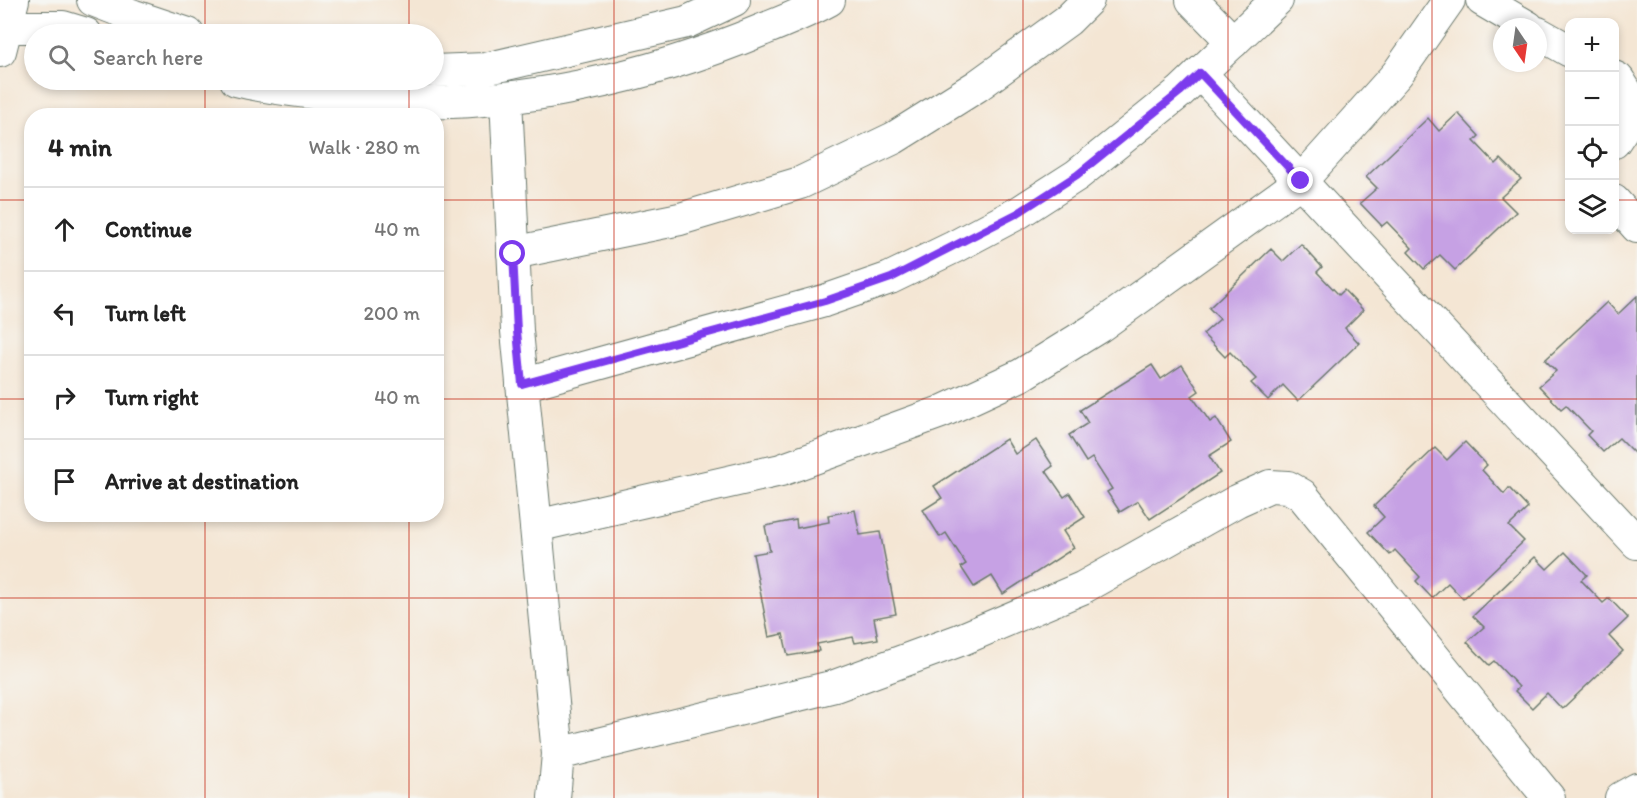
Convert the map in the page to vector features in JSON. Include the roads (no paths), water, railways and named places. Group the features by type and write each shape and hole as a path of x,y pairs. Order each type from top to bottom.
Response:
{"street":[{"path":"93,0 158,24"},
{"path":"444,71 485,69 676,25 734,0"},
{"path":"294,90 393,102 456,102 506,98 596,83 722,47 811,10 829,0"},
{"path":"513,254 680,219 800,183 894,138 968,92 1068,20 1088,0"},
{"path":"1192,0 1233,42"},
{"path":"522,384 825,301 891,278 1018,213 1077,175 1180,92 1277,0"},
{"path":"536,526 781,470 941,412 1021,375 1100,326 1301,181 1397,74 1449,0"},
{"path":"1482,0 1513,18"},
{"path":"6,26 24,26"},
{"path":"1547,38 1565,49"},
{"path":"1200,73 1637,543"},
{"path":"1619,80 1632,100 1628,121 1619,134"},
{"path":"506,98 517,331 558,754 554,798"},
{"path":"1619,207 1637,227"},
{"path":"558,754 835,686 950,644 1082,588 1237,501 1270,486 1288,487 1302,495 1549,798"},
{"path":"1621,798 1637,789"}]}
